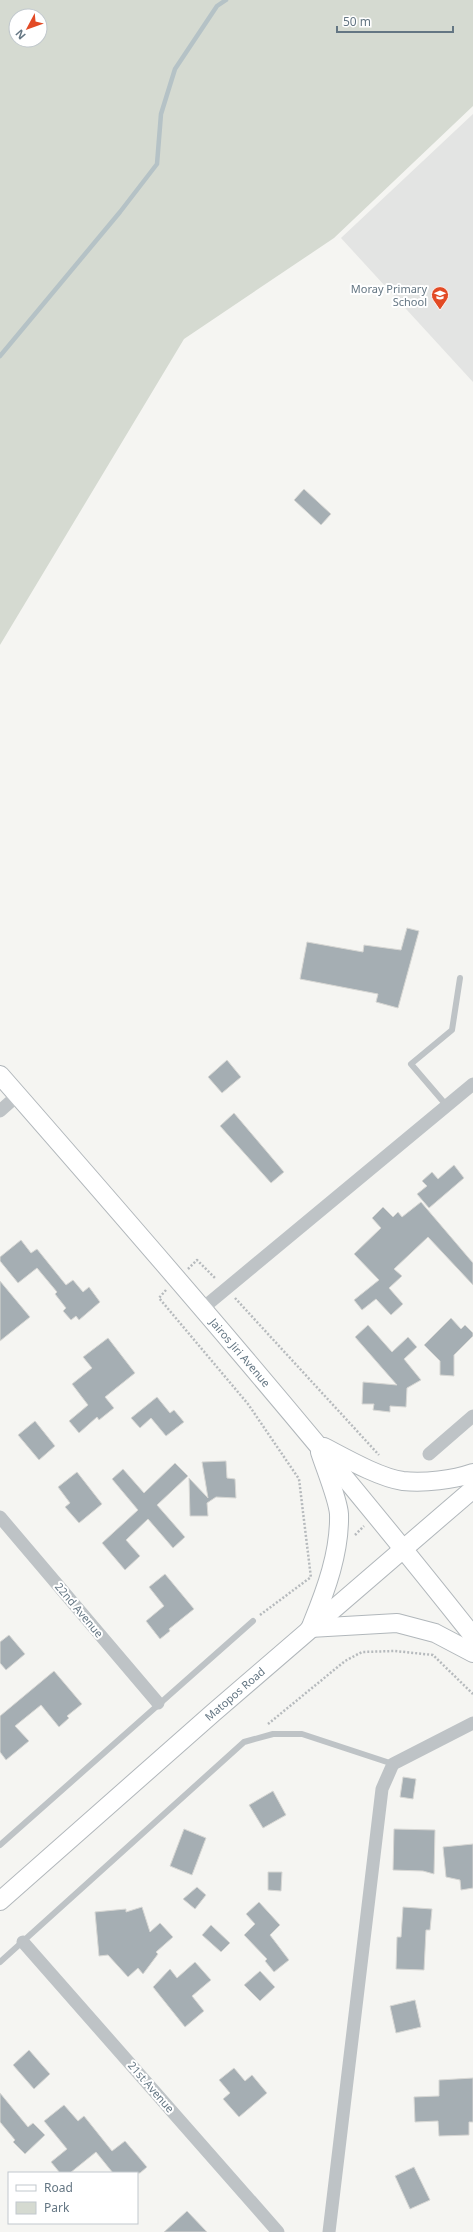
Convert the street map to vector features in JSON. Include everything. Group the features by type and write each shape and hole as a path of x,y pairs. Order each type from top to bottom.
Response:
{"main road":[{"name":"Jairos Jiri Avenue","path":"0,1075 204,1308 403,1547 473,1636"},
{"path":"318,1444 374,1471 402,1481 447,1479 473,1473"},
{"path":"318,1444 339,1513 335,1553 324,1594 310,1628 397,1623 435,1633 473,1653"},
{"name":"Matopos Road","path":"0,1901 310,1628 403,1547 473,1489"}],"street":[{"path":"204,1308 473,1084"},
{"path":"0,1111 18,1096"},
{"path":"429,1454 473,1416"},
{"name":"22nd Avenue","path":"0,1517 158,1703"},
{"path":"329,2232 382,1789 393,1764 473,1723"},
{"name":"21st Avenue","path":"23,1942 278,2232"}],"lane":[{"path":"447,1106 411,1064 452,1030 460,978"},
{"path":"0,1845 158,1703 253,1621"},
{"path":"0,1962 244,1742 273,1734 302,1734 393,1764"}],"path":[{"path":"310,1578 299,1479 248,1404 158,1298 197,1260 226,1289 381,1457"},
{"path":"244,1742 345,1661 362,1652 395,1652 433,1655 473,1694"}],"shaded area":[{"name":"Moray Primary School","path":"473,114 473,382 341,238"}],"green space":[{"path":"0,0 473,0 473,106 334,238 184,339 0,645"}],"building":[{"path":"304,489 331,514 321,525 294,500"},
{"path":"407,928 419,931 398,1008 376,1002 378,994 300,979 307,942 363,952 364,945 401,950"},
{"path":"227,1060 241,1077 222,1093 208,1077"},
{"path":"234,1113 284,1172 271,1183 220,1126"},
{"path":"454,1165 464,1178 429,1208 417,1194 427,1186 422,1181 432,1172 438,1179"},
{"path":"421,1202 473,1263 473,1285 428,1237 394,1269 402,1276 389,1288 403,1304 391,1315 376,1299 362,1310 354,1300 379,1280 354,1254 381,1228 372,1218 383,1207 393,1217 398,1212 402,1217"},
{"path":"21,1240 31,1253 37,1249 66,1285 73,1280 83,1292 89,1287 100,1302 79,1320 76,1316 71,1320 63,1311 66,1308 55,1294 57,1292 37,1268 18,1283 0,1261 0,1257"},
{"path":"0,1281 30,1317 0,1341"},
{"path":"451,1318 461,1329 465,1325 473,1333 473,1336 454,1355 454,1376 440,1375 440,1361 424,1345"},
{"path":"368,1325 392,1352 408,1337 417,1347 404,1359 421,1380 407,1388 406,1407 390,1406 390,1412 373,1410 374,1404 362,1404 363,1382 397,1385 355,1337"},
{"path":"108,1338 135,1373 105,1397 114,1408 99,1420 97,1417 79,1433 69,1421 88,1405 72,1384 92,1368 83,1357"},
{"path":"157,1397 170,1413 174,1410 184,1422 166,1436 151,1418 140,1428 131,1418"},
{"path":"35,1421 55,1446 39,1460 18,1435"},
{"path":"226,1461 227,1478 235,1479 236,1498 216,1497 207,1503 208,1516 190,1516 189,1478 208,1498 202,1462"},
{"path":"175,1463 188,1476 157,1505 185,1537 173,1548 148,1519 126,1540 140,1556 125,1570 102,1543 138,1510 112,1479 123,1469 144,1493"},
{"path":"77,1472 102,1504 79,1523 65,1507 70,1503 58,1487"},
{"path":"165,1574 194,1609 169,1629 170,1631 160,1639 146,1621 164,1606 149,1587"},
{"path":"9,1635 25,1654 6,1670 0,1663 0,1642"},
{"path":"54,1671 82,1704 67,1716 69,1718 59,1727 41,1705 15,1726 29,1741 6,1760 0,1752 0,1716"},
{"path":"403,1777 416,1779 413,1799 400,1797"},
{"path":"273,1791 286,1815 263,1828 249,1805"},
{"path":"184,1829 206,1838 192,1875 170,1866"},
{"path":"394,1829 435,1830 434,1874 423,1871 393,1870"},
{"path":"473,1844 473,1888 461,1890 460,1880 446,1877 443,1847"},
{"path":"268,1872 282,1872 281,1891 268,1890"},
{"path":"197,1887 206,1895 195,1909 183,1899"},
{"path":"259,1902 280,1925 270,1935 289,1960 274,1972 265,1961 267,1959 244,1935 255,1924 246,1914"},
{"path":"142,1907 150,1932 160,1923 173,1937 156,1952 158,1954 143,1974 138,1968 128,1977 108,1955 99,1956 95,1912 126,1909 126,1912"},
{"path":"403,1907 432,1909 430,1930 426,1930 424,1970 396,1969 397,1937 401,1937"},
{"path":"211,1925 230,1943 221,1952 202,1935"},
{"path":"195,1962 211,1980 192,1996 204,2011 185,2027 153,1987 170,1969 177,1978"},
{"path":"260,1971 275,1987 260,2001 244,1985"},
{"path":"415,2000 421,2027 396,2033 390,2006"},
{"path":"29,2050 50,2074 34,2089 13,2065"},
{"path":"234,2068 245,2081 252,2075 267,2093 239,2117 223,2099 230,2093 219,2080"},
{"path":"473,2078 473,2122 469,2122 469,2135 439,2136 438,2121 415,2122 414,2097 439,2096 439,2080"},
{"path":"0,2093 28,2127 33,2123 45,2135 25,2154 13,2142 15,2140 0,2122"},
{"path":"64,2105 78,2121 84,2116 112,2151 125,2141 147,2167 140,2173 112,2172 96,2152 71,2172 59,2172 51,2162 67,2149 44,2121"},
{"path":"414,2167 430,2200 410,2209 395,2176"},
{"path":"187,2211 207,2232 164,2232"}],"waterway":[{"path":"0,356 120,212 157,164 161,114 175,69 217,6 226,0"}],"place":[{"name":"Moray Primary School","path":"440,310"}]}
